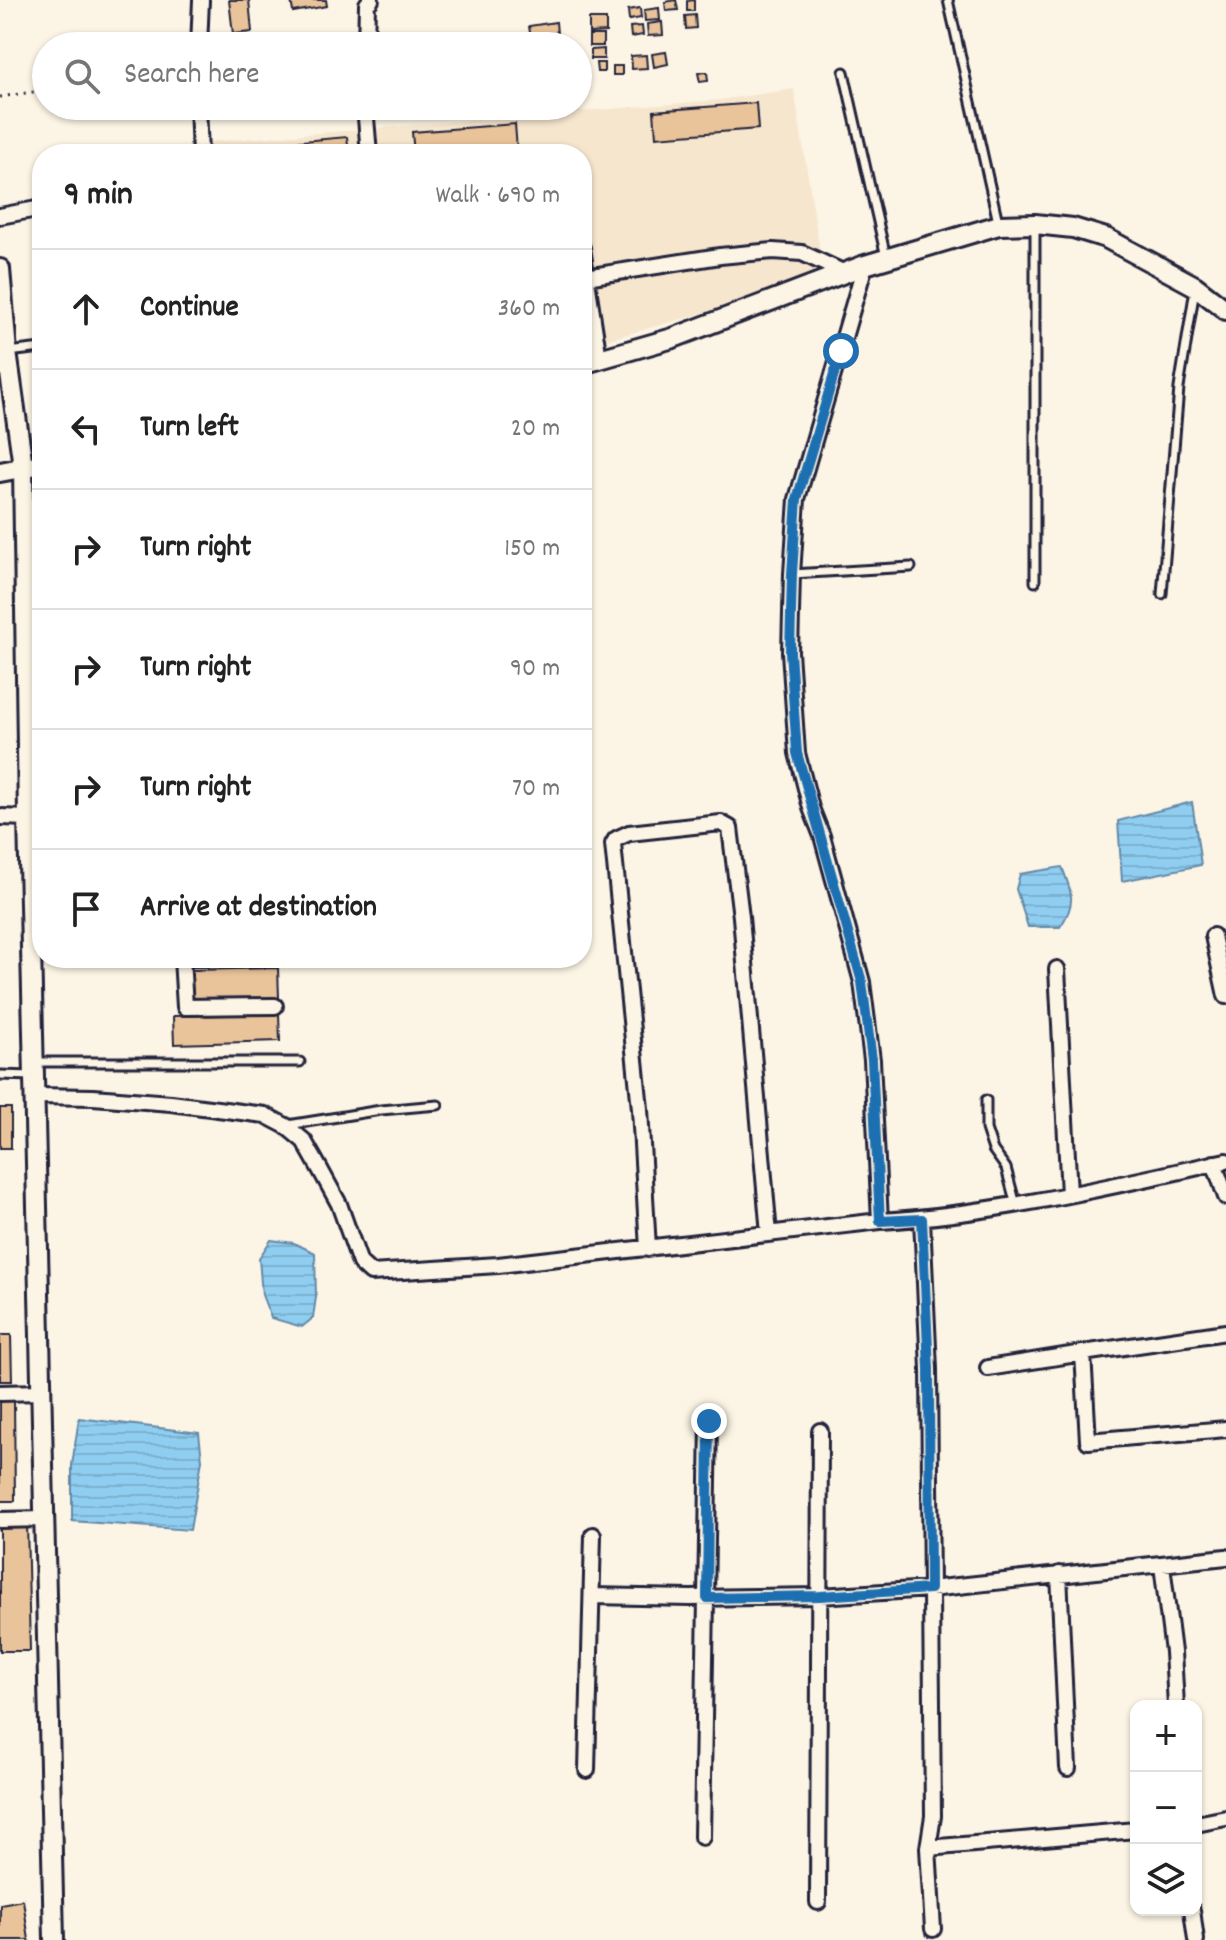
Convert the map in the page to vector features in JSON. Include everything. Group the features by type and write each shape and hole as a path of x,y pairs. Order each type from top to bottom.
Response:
{"street":[{"path":"200,32 201,0"},
{"path":"366,32 367,4 371,0"},
{"path":"199,120 200,144"},
{"path":"366,120 368,144"},
{"path":"0,216 32,210"},
{"path":"592,360 673,338 865,265 999,225 1035,224 1073,228 1106,238 1195,286 1226,310"},
{"path":"592,276 773,251 802,253 845,273"},
{"path":"865,265 797,499 790,652 797,753 862,982 872,1060 880,1221"},
{"path":"0,269 4,353 23,466 32,790"},
{"path":"0,472 32,465"},
{"path":"0,817 32,826"},
{"path":"648,1249 640,1109 613,844 616,839 629,833 721,823 730,828 741,917 769,1234"},
{"path":"1213,936 1226,996"},
{"path":"34,968 54,1940"},
{"path":"183,968 185,1007 275,1006"},
{"path":"1057,969 1069,1194"},
{"path":"35,1096 171,1103 265,1115 286,1126 304,1141 339,1204 360,1263 371,1273 498,1265 880,1221 922,1219 1016,1205 1220,1162 1226,1197"},
{"path":"922,1219 929,1369 933,1816 928,1848 933,1929"},
{"path":"988,1368 1226,1332"},
{"path":"1083,1353 1088,1441 1226,1429"},
{"path":"0,1393 42,1392"},
{"path":"702,1837 709,1421"},
{"path":"818,1902 820,1431"},
{"path":"0,1520 45,1519"},
{"path":"587,1770 593,1535"},
{"path":"592,1596 820,1596 1225,1562"},
{"path":"1162,1565 1176,1700"},
{"path":"1059,1574 1068,1768"},
{"path":"1202,1823 1226,1818"},
{"path":"928,1848 1130,1831"},
{"path":"1193,1916 1196,1940"}],"lane":[{"path":"948,0 999,225"},
{"path":"844,72 887,259"},
{"path":"1035,224 1035,582"},
{"path":"1162,594 1179,388 1195,286"},
{"path":"4,353 32,349"},
{"path":"792,574 911,567"},
{"path":"0,1075 34,1069 300,1062"},
{"path":"986,1100 986,1129 993,1150 1006,1168 1016,1205"},
{"path":"286,1126 381,1110 438,1105"}],"path":[{"path":"0,97 32,92"}],"shaded area":[{"path":"794,89 823,270 775,293 592,344 592,144 208,144 476,120 592,120 592,110 719,100"}],"water":[{"path":"1192,802 1201,865 1122,881 1118,821"},
{"path":"1062,867 1071,898 1065,919 1060,927 1028,927 1016,889 1020,874"},
{"path":"271,1240 294,1243 315,1253 313,1318 302,1327 271,1318 262,1295 259,1258"},
{"path":"79,1418 199,1433 202,1460 190,1530 72,1521 72,1465"}],"building":[{"path":"229,0 249,0 252,32 233,32"},
{"path":"291,0 326,0 327,6 293,12"},
{"path":"676,0 678,10 666,11 665,2"},
{"path":"694,0 694,11 687,11 687,1"},
{"path":"640,8 641,18 629,20 628,10"},
{"path":"659,8 660,20 645,21 644,10"},
{"path":"695,15 696,28 686,29 685,16"},
{"path":"589,19 606,19 606,32 589,32"},
{"path":"556,22 557,32 530,32 529,26"},
{"path":"662,22 663,35 648,36 647,24"},
{"path":"642,26 643,35 631,37 630,27"},
{"path":"592,35 603,35 603,46 592,46"},
{"path":"604,49 604,59 592,59 592,50"},
{"path":"666,52 668,64 654,67 652,54"},
{"path":"646,55 647,68 632,69 631,56"},
{"path":"596,63 604,63 604,72 597,72"},
{"path":"613,66 622,66 622,75 613,75"},
{"path":"707,72 708,81 700,82 698,73"},
{"path":"756,103 758,129 656,137 654,111"},
{"path":"515,124 517,144 413,144 412,132"},
{"path":"347,137 348,144 267,144"},
{"path":"278,968 279,998 192,999 191,970"},
{"path":"279,1014 280,1041 174,1044 173,1016"},
{"path":"0,1108 11,1108 11,1148 0,1148"},
{"path":"0,1335 11,1335 12,1381 0,1381"},
{"path":"0,1399 14,1399 15,1501 0,1501"},
{"path":"27,1522 30,1651 0,1651 0,1523"},
{"path":"23,1900 29,1940 0,1940 0,1904"}],"route":[{"path":"709,1421 707,1598 820,1596 930,1589 929,1369 922,1219 880,1221 872,1060 862,982 797,753 790,652 797,499 841,351"}]}
